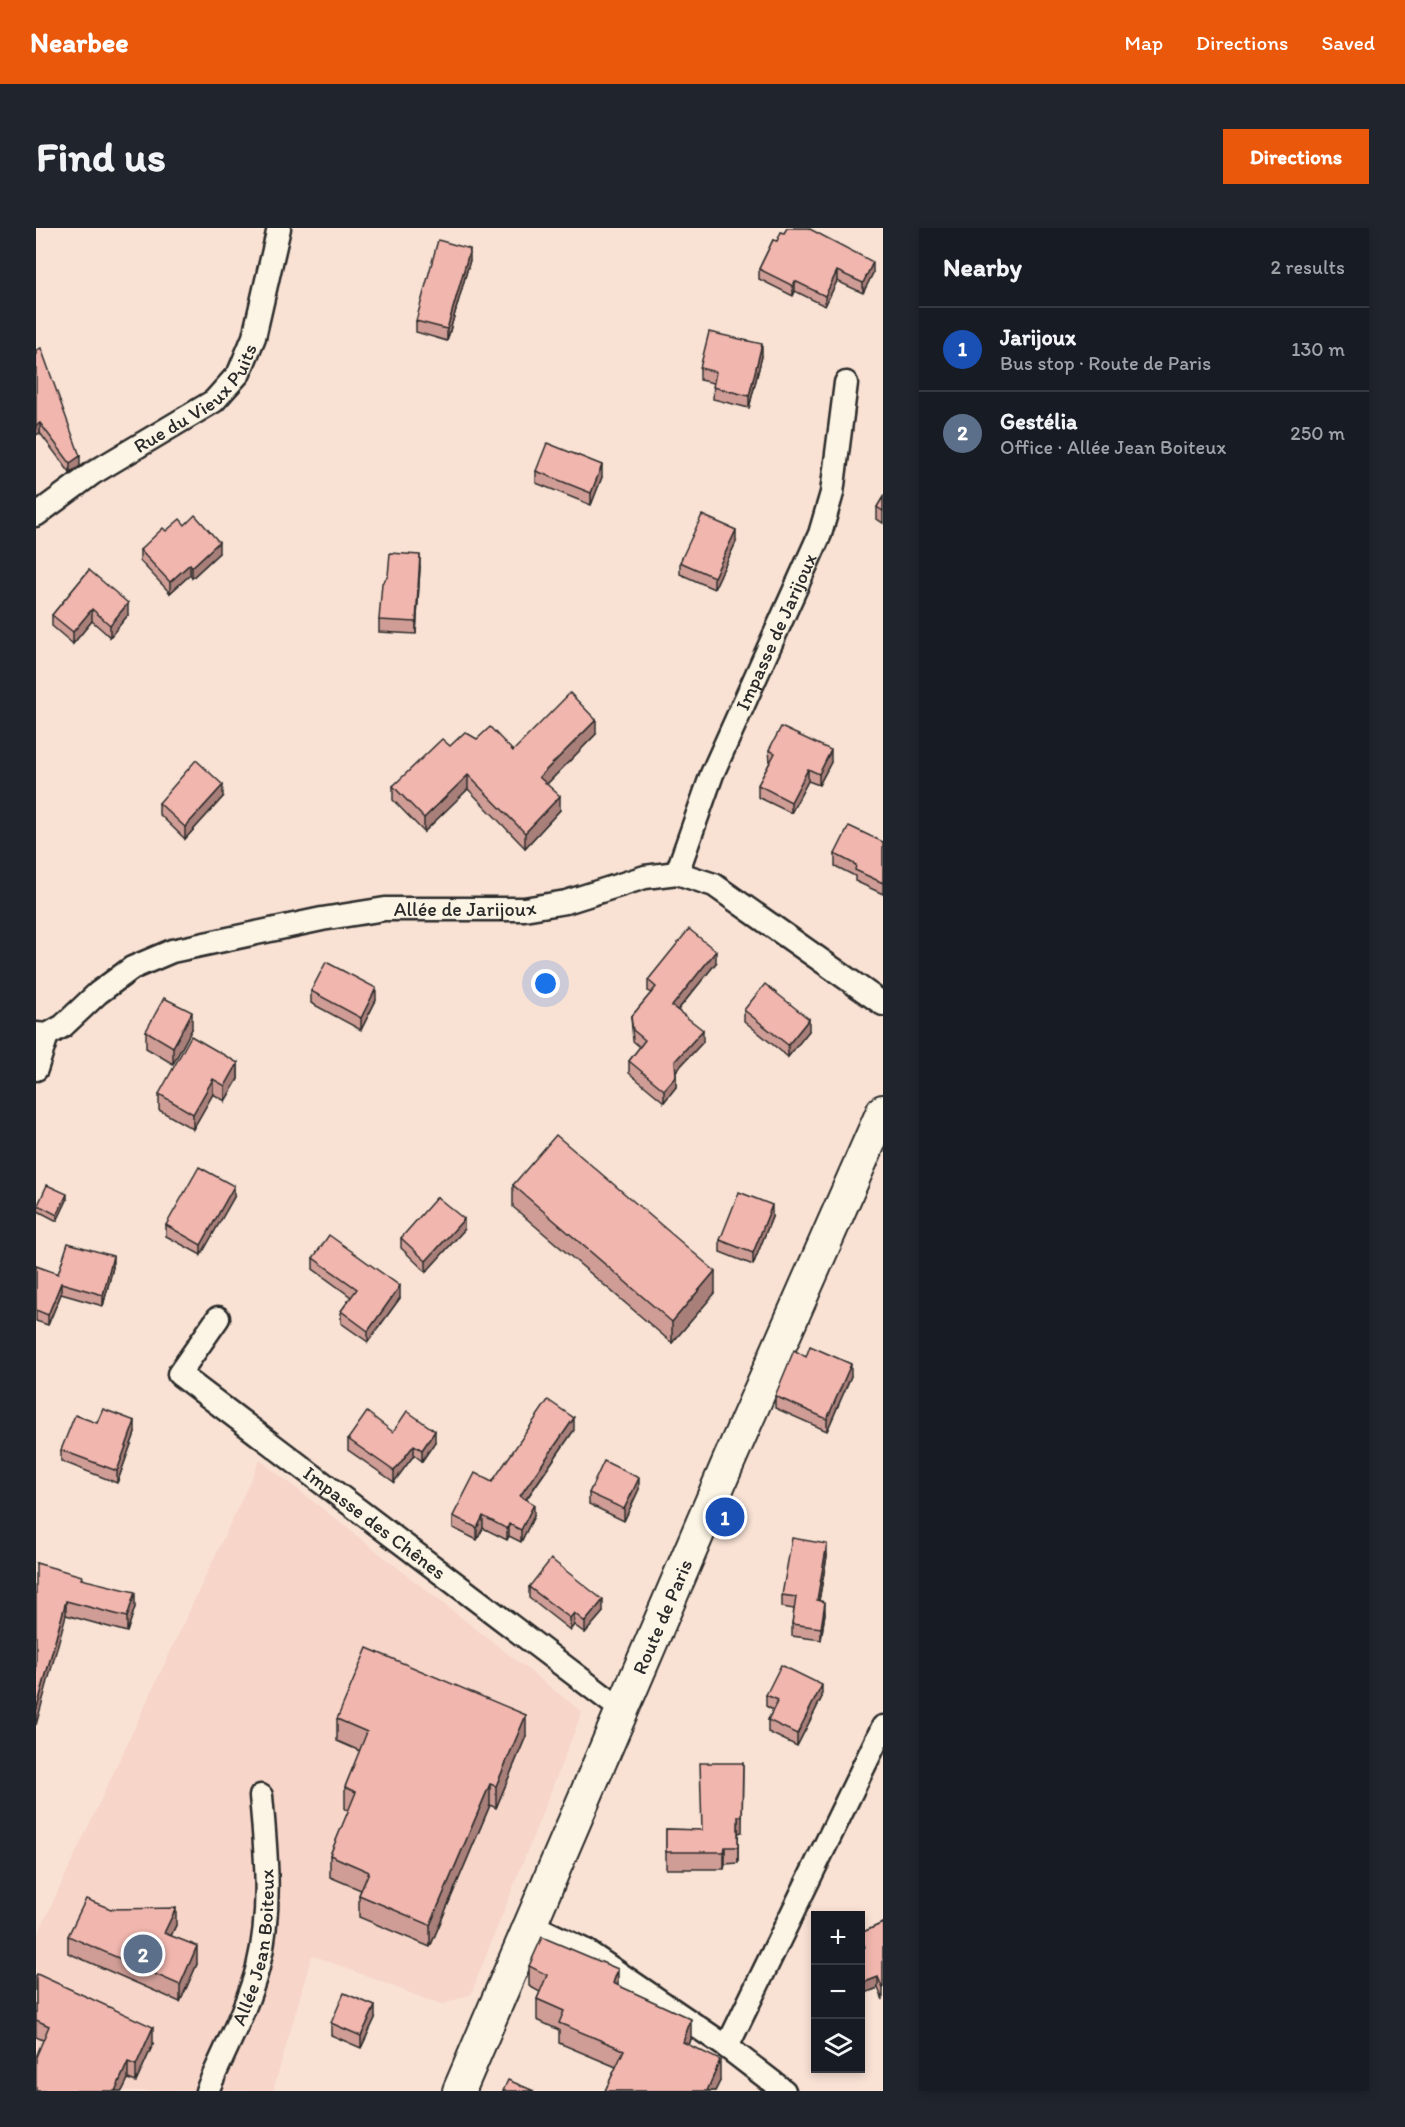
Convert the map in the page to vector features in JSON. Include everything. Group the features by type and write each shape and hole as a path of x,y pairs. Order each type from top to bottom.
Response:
{"main road":[{"name":"Route de Paris","path":"459,2091 751,1410 883,1111"}],"street":[{"name":"Rue du Vieux Puits","path":"36,515 93,473 214,401 239,374 254,338 279,228"},
{"name":"Impasse de Jarijoux","path":"677,873 712,774 820,534 832,493 846,383"},
{"name":"Allée de Jarijoux","path":"42,1034 63,1026 98,993 132,968 172,951 322,919 385,909 524,909 566,902 645,878 677,873 714,885 883,1004"},
{"path":"36,1069 42,1034"},
{"name":"Impasse des Chênes","path":"218,1318 179,1374 623,1711"},
{"path":"727,2047 883,1727"},
{"name":"Allée Jean Boiteux","path":"207,2091 258,1967 265,1923 267,1862 261,1796"},
{"path":"530,1924 586,1951 727,2047 784,2091"}],"shaded area":[{"path":"260,1460 582,1712 471,1994 441,2005 312,1955 273,2091 36,2091 36,1938"}],"building":[{"path":"787,228 808,228 873,262 863,283 837,271 825,296 795,281 793,286 759,269 773,240 777,241 781,232 784,233"},
{"path":"438,240 470,249 447,329 416,321"},
{"path":"709,332 762,344 749,396 713,387 716,372 700,368"},
{"path":"41,348 80,456 70,463 40,423 36,425 36,350"},
{"path":"547,443 602,465 591,493 536,471"},
{"path":"883,497 883,511 877,507"},
{"path":"195,515 219,542 192,567 190,564 170,582 140,550 163,528 166,531 180,519 185,525"},
{"path":"702,515 736,530 714,577 680,562"},
{"path":"390,553 420,555 416,622 379,620 382,583 388,576"},
{"path":"89,570 128,603 110,625 92,609 73,632 52,615"},
{"path":"570,693 596,720 539,777 560,796 525,833 468,775 424,818 393,786 442,739 450,746 465,732 477,739 490,727 513,751"},
{"path":"781,727 831,750 819,774 808,769 791,802 758,785 775,753 769,750"},
{"path":"196,760 223,785 185,827 159,803"},
{"path":"849,826 883,842 883,883 855,870 856,865 835,854"},
{"path":"689,929 716,951 672,1006 703,1030 675,1061 676,1076 664,1090 629,1061 645,1040 633,1030 631,1017 656,987 648,980"},
{"path":"326,962 376,988 361,1018 311,991"},
{"path":"765,984 809,1019 788,1045 744,1010"},
{"path":"164,998 192,1012 173,1047 146,1031"},
{"path":"191,1036 238,1063 225,1086 213,1079 193,1114 159,1094"},
{"path":"556,1135 715,1271 672,1322 513,1185"},
{"path":"199,1167 234,1186 201,1245 166,1225"},
{"path":"47,1185 67,1194 57,1215 38,1205"},
{"path":"739,1192 772,1205 753,1253 720,1240"},
{"path":"437,1197 464,1219 426,1261 401,1238"},
{"path":"329,1235 400,1286 368,1331 341,1311 357,1289 313,1258"},
{"path":"68,1243 113,1256 103,1295 61,1283 48,1315 36,1310 36,1266 58,1274"},
{"path":"810,1346 851,1364 827,1419 775,1396 794,1350 806,1357"},
{"path":"548,1400 574,1418 520,1496 534,1504 521,1530 509,1524 507,1529 483,1516 477,1528 453,1516 475,1473 492,1482"},
{"path":"103,1409 135,1421 117,1471 61,1450 75,1415 97,1423"},
{"path":"407,1411 435,1431 422,1450 414,1445 394,1471 348,1439 367,1412 393,1432"},
{"path":"604,1461 639,1478 624,1509 589,1493"},
{"path":"792,1538 827,1544 817,1600 825,1602 821,1628 792,1624 796,1597 782,1595"},
{"path":"551,1559 603,1600 585,1622 574,1613 570,1618 529,1587"},
{"path":"36,1563 82,1576 81,1579 135,1592 127,1617 66,1601 36,1711"},
{"path":"367,1648 526,1715 496,1786 490,1784 430,1925 359,1895 369,1872 330,1855 356,1792 345,1787 367,1732 337,1719"},
{"path":"781,1665 822,1685 797,1734 768,1720 778,1700 766,1695"},
{"path":"700,1763 743,1763 742,1816 738,1816 738,1847 725,1847 724,1852 666,1852 666,1829 702,1830"},
{"path":"86,1899 111,1909 176,1908 164,1933 197,1946 180,1985 68,1936"},
{"path":"883,1923 883,1989 878,1977 865,1982 865,1931"},
{"path":"542,1937 618,1969 613,1983 691,2019 683,2042 720,2060 707,2091 605,2091 624,2050 559,2023 564,2011 537,1999 547,1975 529,1966"},
{"path":"37,1974 153,2027 136,2065 128,2062 115,2091 36,2091 36,2057 49,2026 36,2020"},
{"path":"344,1993 375,2006 361,2036 331,2023"},
{"path":"508,2080 534,2091 503,2091"}],"place":[{"name":"Jarijoux","path":"725,1517"},
{"name":"Gestélia","path":"143,1954"}]}
